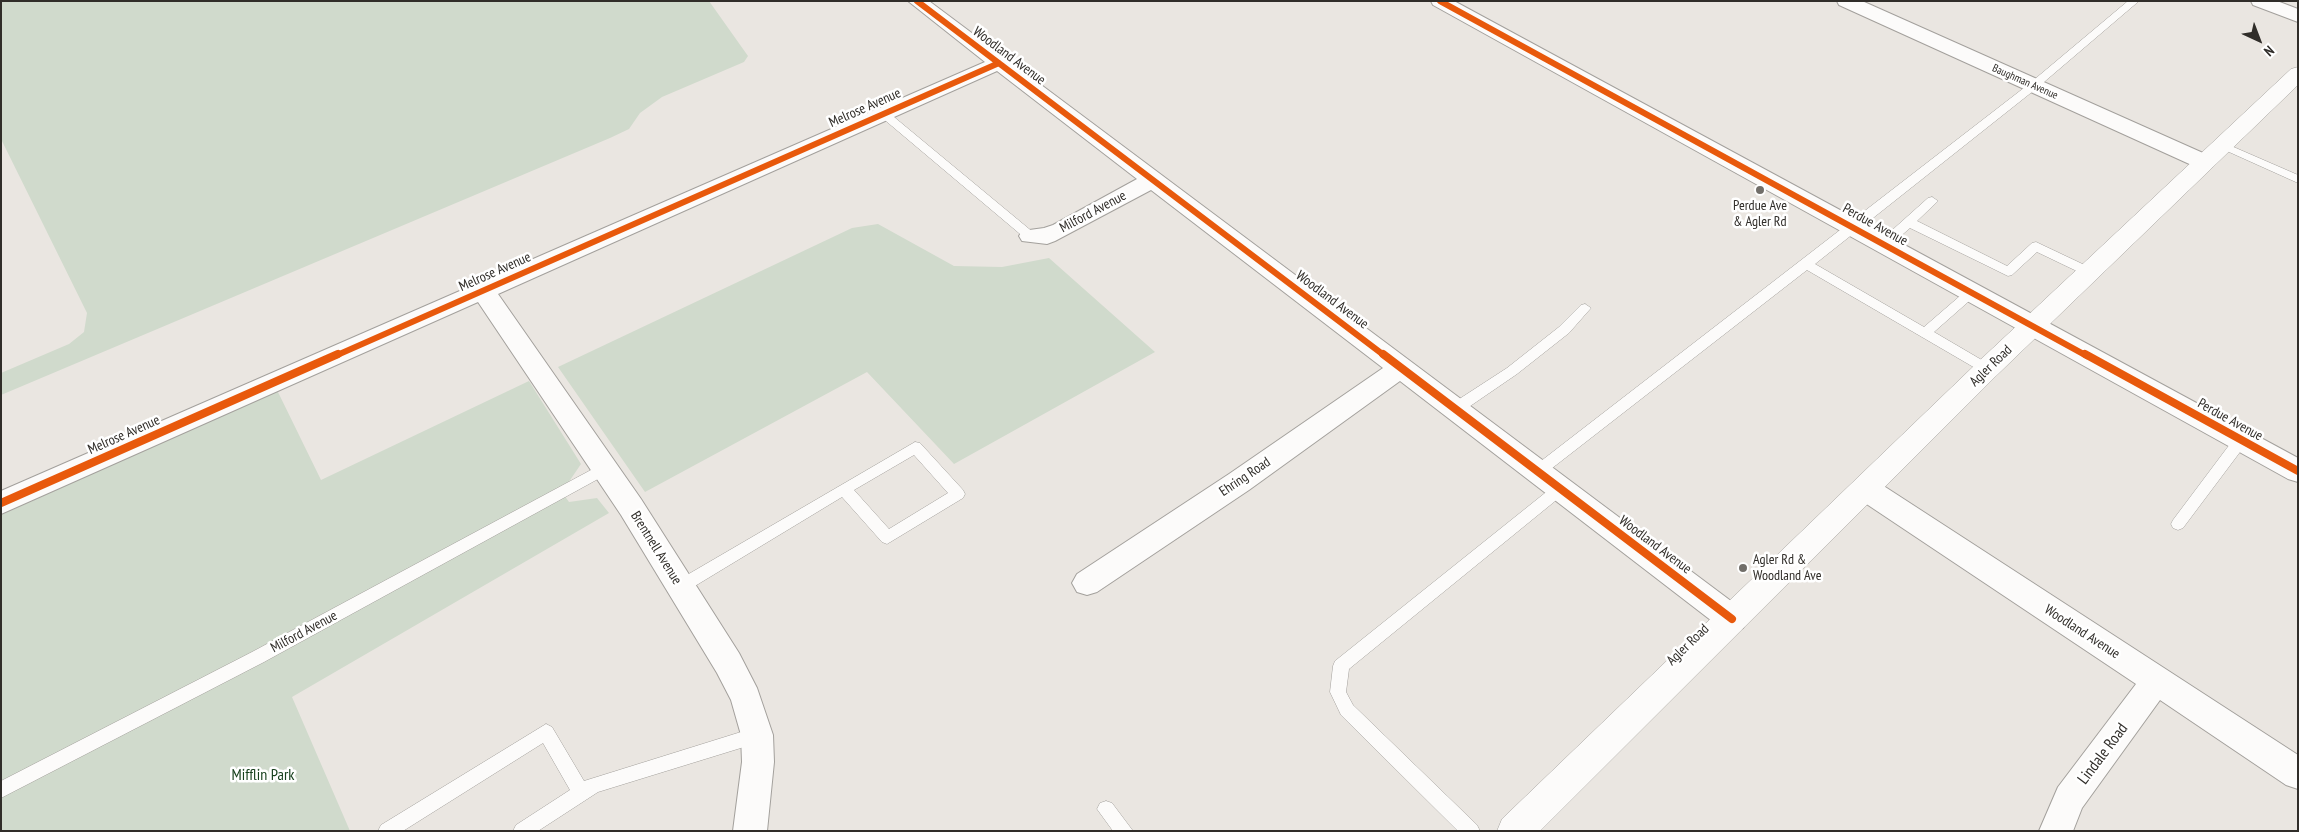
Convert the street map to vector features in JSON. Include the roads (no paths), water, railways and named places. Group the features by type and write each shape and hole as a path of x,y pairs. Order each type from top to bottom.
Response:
{"main road":[{"name":"Agler Road","path":"1515,831 1987,369 2222,145 2295,79"}],"street":[{"name":"Woodland Avenue","path":"917,1 1732,619"},
{"name":"Perdue Avenue","path":"1440,1 2298,471"},
{"name":"Baughman Avenue","path":"1846,1 2204,162"},
{"path":"2260,1 2298,16"},
{"name":"Melrose Avenue","path":"1,503 999,63"},
{"name":"Milford Avenue","path":"1030,236 1047,236 1061,230 1153,180"},
{"name":"Brentnell Avenue","path":"483,291 632,507 728,663 746,698 757,735 758,762 750,831"},
{"name":"Ehring Road","path":"1087,583 1239,482 1400,368"},
{"name":"Woodland Avenue","path":"1866,489 2298,774"},
{"name":"Lindale Road","path":"2056,831 2070,798 2156,681"}],"lane":[{"path":"1537,472 1854,228 2033,86 2134,1"},
{"path":"884,114 1030,236"},
{"path":"2222,145 2298,179"},
{"path":"1884,244 1932,201"},
{"path":"1908,222 2008,272 2036,246 2089,272"},
{"path":"1806,264 1987,369"},
{"path":"1925,333 1972,292"},
{"path":"1455,409 1512,371 1564,330 1585,308"},
{"path":"2178,524 2241,440"},
{"path":"680,586 915,447 958,494 887,538 844,489"},
{"name":"Milford Avenue","path":"1,790 258,657 604,469"},
{"path":"1471,831 1347,710 1338,692 1342,666 1560,489"},
{"path":"387,831 546,732 581,792"},
{"path":"522,831 593,785 757,735"},
{"path":"1106,809 1124,831"}],"place":[{"name":"Perdue Ave & Agler Rd","path":"1760,190"},
{"name":"Agler Rd & Woodland Ave","path":"1743,568"}],"park label":[{"name":"Mifflin Park","path":"263,775"}]}
